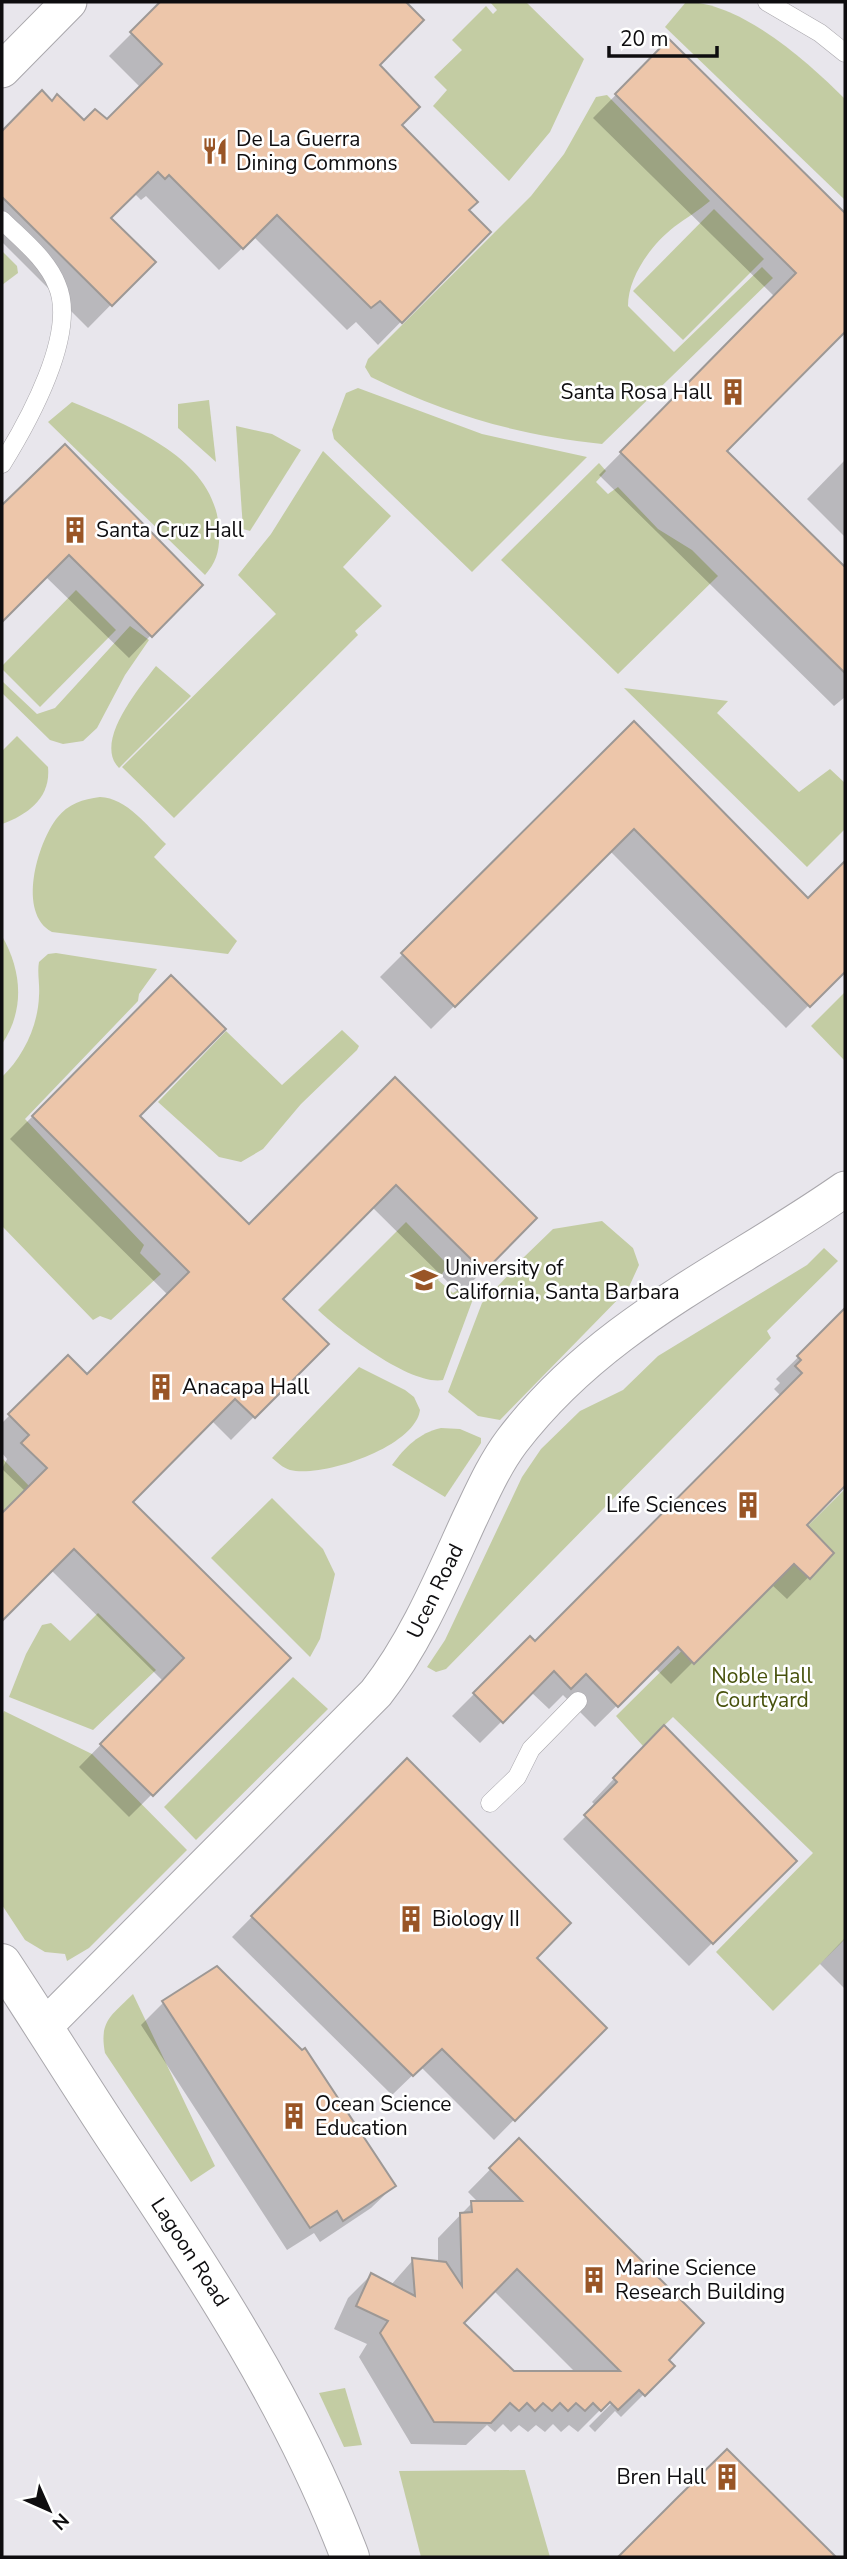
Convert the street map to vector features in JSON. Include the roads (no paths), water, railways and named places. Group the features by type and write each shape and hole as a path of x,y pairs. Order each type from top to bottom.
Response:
{"street":[{"path":"2,70 69,2"},
{"name":"Ucen Road","path":"43,2028 382,1685 405,1652 494,1468 539,1409 592,1357 652,1309 845,1188"},
{"name":"Lagoon Road","path":"2,1963 204,2271 266,2374 314,2468 349,2557"}],"lane":[{"path":"767,2 820,33 845,53"},
{"path":"2,220 47,267 58,285 63,309 61,330 44,383 19,437 2,464"},
{"path":"490,1803 517,1777 531,1749 578,1701"}],"place":[{"name":"De La Guerra Dining Commons","path":"215,151"},
{"name":"Santa Rosa Hall","path":"733,392"},
{"name":"Santa Cruz Hall","path":"75,530"},
{"name":"University of California, Santa Barbara","path":"424,1280"},
{"name":"Anacapa Hall","path":"161,1387"},
{"name":"Life Sciences","path":"748,1505"},
{"name":"Biology II","path":"411,1919"},
{"name":"Ocean Science Education","path":"294,2116"},
{"name":"Marine Science Research Building","path":"594,2280"},
{"name":"Bren Hall","path":"727,2477"}],"park label":[{"name":"Noble Hall Courtyard","path":"762,1688"}]}
